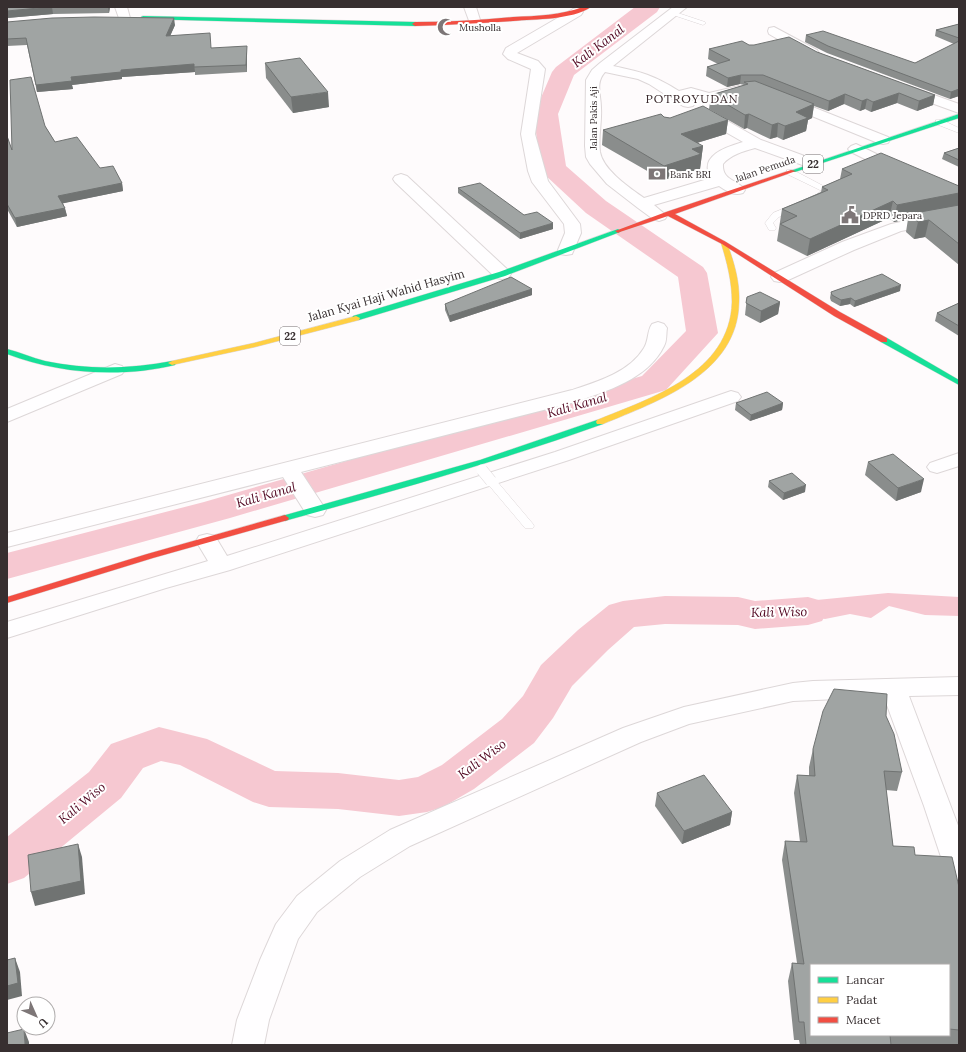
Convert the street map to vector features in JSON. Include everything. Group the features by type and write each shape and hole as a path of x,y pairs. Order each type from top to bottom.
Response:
{"main road":[{"path":"120,14 384,24 475,23 582,9"},
{"name":"Jalan Pemuda","path":"658,217 856,149 959,116"},
{"path":"658,217 724,244 838,314 959,383"},
{"name":"22","path":"572,247 658,217"},
{"path":"7,600 150,556 315,510 479,467 596,424 681,385 710,363 727,341 736,315 736,294 733,271 724,244"},
{"name":"Jalan Kyai Haji Wahid Hasyim","path":"7,351 17,356 57,366 115,370 165,365 255,345 342,322 502,274 572,247"}],"street":[{"path":"470,7 475,23"},
{"path":"572,247 572,224 540,182 536,171 528,134 538,69 534,64 513,57 510,54 511,51 582,9"},
{"name":"Jalan Pakis Aji","path":"658,217 604,173 594,157 594,104 592,86 596,74 602,68 634,41 676,10"},
{"path":"774,31 821,57"},
{"path":"602,68 642,76 654,81 703,113 756,143 813,164"},
{"path":"894,85 959,109"},
{"path":"677,96 691,92 709,97 752,89"},
{"path":"770,94 883,140"},
{"path":"688,118 703,113"},
{"path":"737,190 721,180 714,172 716,161 734,150 756,143"},
{"path":"856,149 912,176"},
{"path":"401,179 502,274"},
{"path":"642,204 721,180"},
{"path":"780,277 848,246 897,227 959,215"},
{"path":"7,540 568,398 592,390 628,373 650,355 656,345 658,328"},
{"path":"7,416 115,370"},
{"path":"7,630 158,583 222,565 562,456 732,397"},
{"path":"937,468 959,459"},
{"path":"288,470 315,510"},
{"path":"207,541 222,565"},
{"path":"248,1045 253,1020 286,933 307,904 350,869 400,838 632,735 684,716 793,692 813,690 959,686"},
{"path":"893,688 938,806 959,869"}],"lane":[{"path":"676,10 703,23"},
{"path":"939,122 959,131"},
{"path":"772,228 769,223 772,218 826,192 827,190 790,172"},
{"path":"479,467 529,526"}],"water":[{"path":"888,593 959,597 959,616 925,615 889,606 871,618 850,614 825,619 804,615 764,620 755,615 766,607 786,603"}],"building":[{"path":"7,7 49,7 7,11"},
{"path":"52,18 174,18 166,36 210,33 211,48 247,46 246,65 194,67 194,64 121,70 121,72 71,77 72,81 36,85 26,38 7,39 7,22"},
{"path":"959,24 959,38 936,30"},
{"path":"823,31 915,63 959,41 959,89 951,92 828,46 806,35"},
{"path":"789,37 817,52 935,95 919,101 899,93 873,102 867,99 862,101 845,94 829,101 763,75 741,75 728,78 707,67 730,60 709,49 742,41 749,45 754,45"},
{"path":"300,58 328,92 291,97 265,63"},
{"path":"31,77 45,126 55,142 77,137 100,168 113,166 122,183 58,196 65,208 15,218 7,204 7,136 12,150 10,80"},
{"path":"755,81 814,104 796,112 808,118 785,126 778,123 772,125 749,114 745,115 711,95 748,84 744,82"},
{"path":"703,106 728,120 681,134 703,146 692,149 701,154 664,166 603,130 661,114 664,117 670,118"},
{"path":"959,148 959,160 944,153"},
{"path":"881,153 959,186 959,193 897,205 893,201 810,239 780,224 797,216 782,209 828,190 822,187 852,174 842,169"},
{"path":"480,183 524,215 537,212 553,223 520,233 458,188"},
{"path":"959,205 959,244 929,220 918,222 909,214"},
{"path":"882,274 901,285 855,301 851,298 841,300 832,295 831,292"},
{"path":"511,277 532,289 449,316 445,304"},
{"path":"760,292 780,302 761,311 746,303 747,297"},
{"path":"959,303 959,326 937,313"},
{"path":"767,392 783,403 751,415 736,403"},
{"path":"893,454 924,479 898,488 868,462"},
{"path":"792,473 806,485 784,493 769,481"},
{"path":"834,689 887,694 886,716 894,734 902,772 884,771 893,846 914,847 915,855 952,857 959,887 959,1030 950,1029 950,964 810,964 810,1036 890,1036 891,1045 806,1045 804,1022 799,1022 792,963 804,964 785,841 807,842 797,775 815,776 813,749 823,711"},
{"path":"704,775 732,812 684,831 657,793"},
{"path":"78,844 81,881 31,892 28,855"},
{"path":"15,958 18,983 7,986 7,960"},
{"path":"16,1031 16,1036 24,1036 25,1045 7,1045 7,1033"}],"waterway":[{"name":"Kali Kanal","path":"7,566 217,510 654,383 702,333 692,273 596,207 553,168 546,114 564,72 649,7"},
{"name":"Kali Wiso","path":"7,864 105,785 127,756 159,744 191,751 269,789 338,791 399,798 427,794 458,777 518,731 538,707 556,676 593,640 623,615 665,610 738,611 755,615 808,611"}],"traffic: fast":[{"path":"143,18 415,24"},
{"path":"793,171 959,116"},
{"path":"356,318 502,274 618,231"},
{"path":"884,340 959,383"},
{"path":"7,351 44,363 88,369 133,369 172,363"},
{"path":"285,518 483,462 600,422"}],"traffic: slow":[{"path":"600,422 664,395 703,369 719,353 730,334 736,303 733,277 724,243"},
{"path":"172,363 255,345 356,318"}],"traffic: jam":[{"path":"415,24 464,23 542,17 561,15 588,7"},
{"path":"618,231 793,171"},
{"path":"668,213 724,243 837,314 884,340"},
{"path":"7,600 150,556 285,518"}],"place":[{"name":"Musholla","path":"446,27"},
{"name":"Bank BRI","path":"657,174"},
{"name":"DPRD Jepara","path":"850,215"}],"district":[{"name":"POTROYUDAN","path":"692,98"}]}
